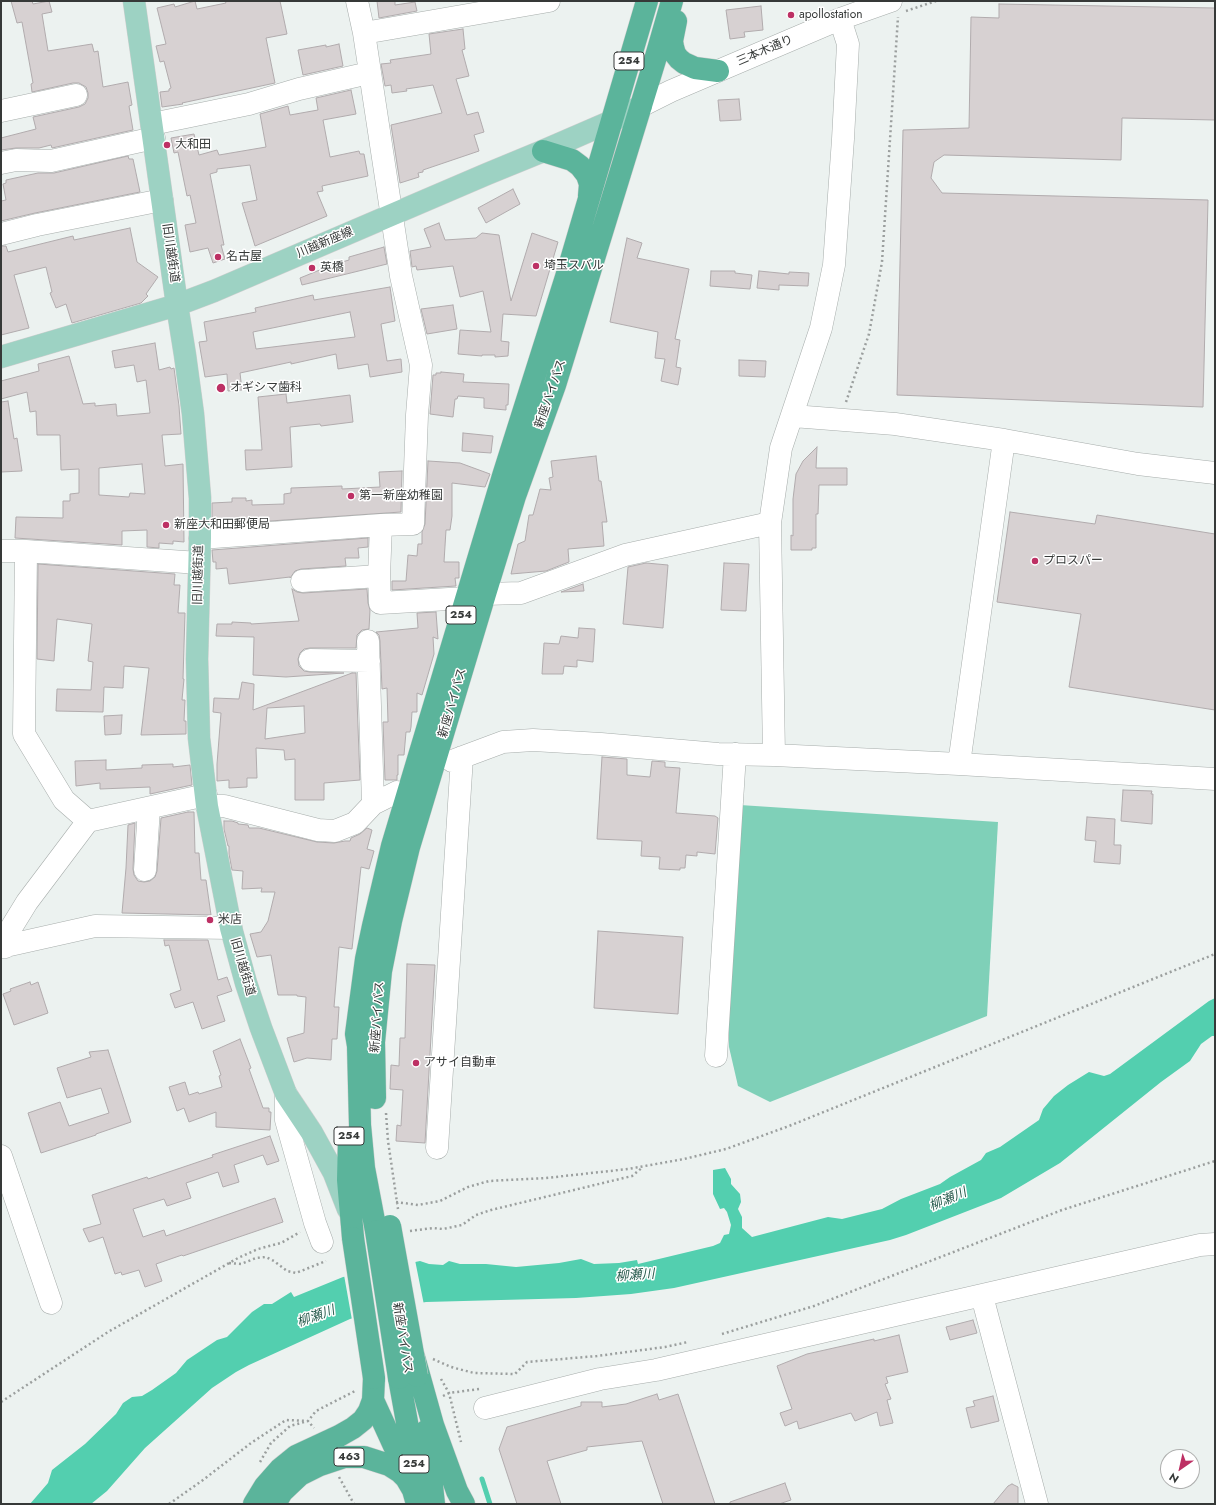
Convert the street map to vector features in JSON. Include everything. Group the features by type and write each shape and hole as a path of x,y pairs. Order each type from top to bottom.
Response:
{"highway":[{"name":"新座バイパス","path":"412,1424 414,1370 391,1221 376,1147 374,1086 375,1026 381,970 409,847 475,596 647,1"},
{"name":"新座バイパス","path":"391,1221 364,1168 360,1125 358,1046 356,1034 366,959 392,846 475,596 515,496 555,385 672,1"},
{"path":"682,1 672,41 675,54 689,66 718,71"},
{"path":"543,151 572,160 580,166 587,175 590,184 589,201"},
{"name":"254","path":"352,1231 348,1180 351,1047 356,1034"},
{"path":"254,1504 265,1486 280,1469 296,1456 353,1428 363,1420 369,1411 352,1231"},
{"path":"414,1370 427,1441 434,1504"},
{"path":"414,1370 457,1491 464,1504"},
{"path":"368,1389 400,1459 406,1478"},
{"name":"254","path":"412,1424 418,1504"},
{"name":"254","path":"412,1424 427,1504"},
{"name":"463","path":"275,1504 282,1492 300,1475 320,1465 344,1457 364,1457 390,1465 406,1478 413,1490 418,1504"}],"main road":[{"name":"旧川越街道","path":"134,1 185,355 200,498 197,658 199,738 207,801 231,928 248,989 286,1094 312,1133 334,1173 350,1214 352,1231"},
{"name":"川越新座線","path":"1,357 177,305 543,151 612,121 641,106"}],"street":[{"path":"200,538 381,524 413,524 417,415 421,365 401,276 364,33 357,1"},
{"path":"364,33 549,1"},
{"name":"三本木通り","path":"641,106 718,71 840,19 898,9"},
{"path":"774,755 770,523 781,448 793,416 821,328 834,265 848,44 840,19"},
{"path":"1,163 16,160 51,161 299,89 369,73"},
{"path":"1,111 76,95"},
{"path":"1,234 162,200"},
{"path":"793,416 895,424 1004,440 1138,464 1215,473"},
{"path":"959,764 1004,440"},
{"path":"381,524 379,576 380,603 521,593 624,556 770,523"},
{"path":"1,551 26,551 199,563"},
{"path":"26,551 24,734 64,800 88,821"},
{"path":"302,581 379,576"},
{"path":"310,660 368,651 373,804"},
{"path":"437,1148 457,759 503,742 533,740 735,754 959,764 1215,779"},
{"path":"716,1056 735,754"},
{"path":"231,928 95,926 3,947 4,941 27,902 88,821 149,808 207,801 318,830 334,831 355,822 373,804 397,792"},
{"path":"145,870 149,808"},
{"path":"286,1094 286,1120 315,1223 325,1251"},
{"path":"2,1164 51,1304"},
{"path":"485,1408 600,1379 656,1370 1200,1245 1215,1244"},
{"path":"982,1296 1037,1504"},
{"path":"525,1382 600,1379"}],"path":[{"path":"844,409 869,334 882,262 898,9 936,1"},
{"path":"391,1221 418,1205 440,1201 468,1187 489,1181 587,1175 643,1167 704,1154 757,1139 1215,954"},
{"path":"386,1111 391,1221"},
{"path":"717,1335 814,1306 1062,1210 1215,1161"},
{"path":"391,1221 443,1229 462,1225 476,1215 491,1210 632,1176 643,1167"},
{"path":"1,1402 108,1332 229,1263 258,1249 281,1243"},
{"path":"229,1263 241,1264 256,1258 266,1257 287,1271 296,1273 325,1251"},
{"path":"414,1370 451,1367 474,1372 515,1374 527,1362 597,1356 691,1341"},
{"path":"256,1468 271,1443 290,1426 308,1421 316,1411 368,1389"},
{"path":"169,1504 204,1480 251,1443 286,1420 308,1421"},
{"path":"339,1476 354,1504"}],"shaded area":[{"path":"740,805 998,822 987,1016 770,1102 738,1086 729,1047 729,981"}],"water":[{"name":"柳瀬川","path":"1215,998 1215,1036 1212,1036 1201,1044 1190,1061 1161,1082 1060,1163 1001,1198 890,1240 674,1288 631,1294 576,1298 426,1302 381,1310 350,1319 249,1365 212,1388 145,1448 107,1491 91,1504 30,1504 48,1483 52,1470 85,1444 116,1414 123,1403 132,1397 142,1396 152,1390 176,1373 187,1360 217,1340 227,1337 252,1312 264,1304 272,1304 291,1292 294,1297 343,1277 420,1261 429,1264 443,1265 449,1261 460,1264 486,1264 516,1267 559,1263 581,1259 594,1264 619,1263 637,1260 638,1264 713,1246 720,1243 724,1235 729,1234 731,1225 727,1212 724,1208 720,1209 713,1194 713,1170 725,1168 731,1179 731,1184 740,1194 741,1202 738,1209 742,1217 742,1228 752,1237 828,1217 842,1219 882,1209 901,1199 940,1184 981,1160 986,1153 1000,1147 1039,1120 1043,1109 1054,1096 1068,1085 1089,1072 1104,1076 1110,1074"}],"pier":[{"path":"415,1260 424,1305 381,1312 352,1320 344,1275"}],"building":[{"path":"11,1 32,1 33,4 49,1 52,12 42,14 48,51 92,44 94,52 98,51 103,87 128,82 132,105 129,106 133,130 52,148 51,145 39,148 16,148 1,150 1,138 36,129 33,117 79,107 85,104 88,98 86,87 79,83 32,92 31,84 33,83 22,22 17,23"},
{"path":"195,1 197,9 226,3 225,1 280,1 287,34 266,38 275,83 182,103 183,104 162,107 160,92 169,91 171,88 164,61 160,62 156,46 166,44 157,8 174,4 175,7"},
{"path":"377,1 395,1 395,5 415,2 417,11 379,18"},
{"path":"999,4 1215,8 1215,120 1122,118 1121,160 944,155 934,162 931,178 942,193 1208,200 1203,407 897,395 903,130 969,128 971,17 999,18"},
{"path":"761,6 763,30 744,32 745,37 730,39 726,10"},
{"path":"463,29 465,49 462,50 469,76 456,79 467,115 478,112 484,132 474,135 479,151 423,170 423,172 418,173 419,177 400,183 391,125 442,113 433,85 406,89 407,91 392,93 391,85 385,86 381,64 391,63 390,60 431,54 429,34"},
{"path":"339,44 343,66 303,75 298,50"},
{"path":"351,90 356,114 323,120 330,157 359,151 360,154 364,154 368,176 322,186 323,191 317,192 327,216 255,246 242,203 257,200 250,165 217,169 217,172 210,174 224,245 221,245 225,259 213,263 208,248 190,252 185,225 196,223 190,195 187,196 178,152 174,153 171,138 194,134 199,155 217,150 219,155 266,147 260,114 288,106 290,115 318,110 316,98"},
{"path":"739,99 741,120 720,121 718,100"},
{"path":"128,156 129,159 133,159 140,192 1,221 1,201 6,200 3,184 6,183 6,180 38,173 54,173"},
{"path":"513,189 520,204 486,223 478,208"},
{"path":"439,223 445,240 476,238 482,233 499,235 511,301 532,233 558,242 536,316 503,314 501,341 509,342 508,356 495,357 495,355 482,356 458,354 460,330 491,332 483,291 460,297 453,266 417,270 416,266 412,267 410,251 431,247 424,229"},
{"path":"130,228 137,262 158,277 146,294 148,296 141,303 72,323 66,304 56,308 50,293 52,292 46,267 14,275 29,328 1,335 1,246 6,246 8,252 73,236 74,240"},
{"path":"627,238 642,243 637,258 689,269 675,339 680,340 676,367 681,368 678,385 661,381 665,359 655,358 658,332 610,322"},
{"path":"384,247 387,264 302,285 300,278 349,260 349,257"},
{"path":"711,271 735,271 735,273 752,275 750,289 710,286"},
{"path":"759,271 789,274 789,272 809,273 808,286 779,285 779,290 757,288"},
{"path":"390,287 395,321 381,324 387,361 401,359 402,372 370,377 368,364 338,369 336,354 240,373 242,390 228,391 227,374 205,377 199,342 207,341 204,322 256,312 255,308 313,295 314,300","holes":["350,312 355,337 256,349 253,332"]},
{"path":"453,305 457,329 427,334 421,309"},
{"path":"155,343 159,370 170,367 171,369 174,368 181,434 162,435 165,466 183,464 184,542 173,541 173,544 159,543 159,548 147,547 147,530 122,531 122,545 15,538 16,517 63,518 63,501 70,501 70,494 79,493 79,469 61,470 60,435 37,435 36,411 30,412 27,392 1,399 1,381 39,371 38,364 69,356 83,404 95,403 95,406 116,404 117,416 150,413 146,380 137,382 134,365 115,368 112,351","holes":["142,464 145,494 130,493 129,497 99,495 99,468"]},
{"path":"739,360 766,361 765,377 739,376"},
{"path":"441,372 464,374 463,382 509,384 508,405 506,405 506,410 484,408 484,398 458,396 457,399 455,399 453,417 430,414 433,375"},
{"path":"286,394 287,403 350,395 353,422 321,426 320,424 290,427 292,467 246,470 245,450 262,450 258,397"},
{"path":"8,401 14,439 17,438 22,471 1,472 1,402"},
{"path":"463,433 493,436 491,453 462,451"},
{"path":"817,447 816,468 847,468 847,485 819,485 818,514 816,514 816,548 812,548 812,550 791,550 791,535 793,536 793,499 796,474 803,461"},
{"path":"596,456 607,522 602,522 604,546 568,549 569,562 546,571 511,574 518,544 525,541 529,515 533,515 540,489 551,490 549,478 553,477 551,461"},
{"path":"428,461 460,463 490,474 485,487 452,483 452,516 450,530 446,530 444,562 459,562 459,578 455,578 456,586 392,590 392,581 406,581 408,555 417,556 418,544 422,544 422,532 425,524"},
{"path":"402,471 401,512 212,525 212,503 232,502 232,498 246,498 246,501 252,500 252,505 284,504 284,494 291,493 291,488 342,486 342,489 380,487 379,472"},
{"path":"1010,512 1095,524 1097,515 1215,534 1215,710 1069,687 1081,614 997,602"},
{"path":"368,538 368,547 358,548 359,558 345,558 346,566 301,569 295,571 290,578 229,584 227,568 216,569 216,562 213,562 212,550"},
{"path":"646,563 668,565 663,628 623,624 628,567"},
{"path":"724,563 749,564 746,611 721,610"},
{"path":"38,564 175,574 174,585 180,585 178,613 185,613 184,679 182,700 185,700 184,721 186,721 186,734 141,735 149,668 124,666 123,688 104,687 103,712 56,711 57,689 91,690 93,662 88,661 92,624 57,619 54,661 37,659"},
{"path":"583,584 584,591 561,592"},
{"path":"292,589 303,593 367,589 370,610 369,629 362,630 357,635 356,648 304,649 300,653 298,659 299,666 304,671 344,673 286,677 253,675 254,637 216,636 217,624 232,624 232,622 251,624 299,621"},
{"path":"436,612 438,639 433,637 434,654 422,695 417,693 417,712 412,712 410,732 406,732 404,755 398,755 397,780 385,780 383,722 388,722 387,688 382,689 380,641 379,635 376,632 418,628 417,613"},
{"path":"579,628 595,629 593,662 577,660 577,667 564,666 563,674 542,674 544,643 559,644 561,636 578,638"},
{"path":"352,673 356,673 360,780 324,783 324,800 295,800 295,759 285,760 284,750 256,748 257,778 247,778 247,787 229,788 229,780 217,781 221,713 213,712 214,698 239,699 242,682 254,684 253,710","holes":["304,706 305,733 265,739 267,708"]},
{"path":"122,715 121,734 105,735 104,716"},
{"path":"602,757 627,759 627,775 650,777 652,761 665,762 665,767 680,768 676,813 715,816 718,818 715,854 697,852 697,856 686,855 685,868 680,868 680,870 659,869 660,857 641,856 642,841 597,839"},
{"path":"106,760 106,770 142,768 142,765 173,764 173,767 190,765 192,785 150,794 150,787 100,789 100,783 76,786 75,761"},
{"path":"1123,790 1152,791 1152,824 1121,821"},
{"path":"194,812 195,853 199,853 201,880 206,880 211,915 122,913 128,825 135,823 134,875 138,881 150,881 155,877 157,871 161,818"},
{"path":"1087,817 1115,819 1114,845 1121,845 1120,864 1094,862 1096,841 1085,840"},
{"path":"224,821 232,821 238,824 248,825 249,828 259,828 317,842 334,843 350,841 351,838 360,834 367,828 372,830 367,849 374,851 369,869 361,867 352,949 339,947 334,1007 339,1007 337,1039 332,1039 331,1060 307,1058 294,1062 287,1038 304,1033 306,997 297,995 278,995 271,955 257,957 250,934 261,932 268,921 275,892 261,892 262,888 242,889 243,871 232,870 229,846 224,829"},
{"path":"598,931 683,937 678,1014 594,1008"},
{"path":"164,940 208,940 218,980 227,977 232,991 217,996 225,1021 202,1029 193,1002 175,1008 170,994 181,990 169,945 165,946"},
{"path":"407,964 435,965 425,1143 396,1141 397,1125 401,1126 403,1090 390,1089 391,1065 399,1066 400,1038 405,1038"},
{"path":"30,982 31,985 38,982 48,1013 14,1025 3,994 11,991 10,989"},
{"path":"240,1039 251,1068 249,1069 263,1108 269,1108 269,1112 271,1112 270,1130 216,1127 216,1112 189,1122 184,1108 177,1111 169,1087 185,1082 189,1095 198,1092 199,1094 222,1087 219,1076 221,1075 213,1051"},
{"path":"108,1050 131,1122 41,1153 28,1113 60,1102 69,1126 109,1113 101,1088 67,1098 57,1068 91,1057 89,1052"},
{"path":"270,1136 279,1161 267,1165 263,1155 234,1165 239,1182 223,1187 218,1172 186,1183 191,1198 167,1206 164,1199 133,1209 143,1237 164,1230 166,1236 275,1198 283,1222 156,1264 162,1281 145,1287 139,1270 122,1275 121,1272 115,1274 103,1237 89,1242 83,1229 101,1224 92,1195 147,1177 148,1179 213,1157 212,1155"},
{"path":"973,1320 977,1333 950,1340 946,1327"},
{"path":"899,1335 908,1372 886,1377 888,1383 885,1384 891,1399 887,1400 893,1423 880,1426 877,1412 855,1421 851,1413 799,1429 797,1421 785,1426 780,1413 792,1409 777,1366 807,1354"},
{"path":"657,1394 659,1400 678,1394 715,1504 663,1504 642,1441 587,1447 587,1450 547,1461 561,1504 517,1504 499,1449 507,1427 581,1406 581,1402 602,1402 602,1407 626,1404"},
{"path":"993,1396 999,1421 971,1428 966,1408 975,1406 973,1401"},
{"path":"785,1483 791,1500 779,1504 730,1504 730,1502"},
{"path":"1012,1484 1018,1487 1018,1504 993,1504 1008,1486"}],"waterway":[{"path":"482,1479 490,1504"}],"place":[{"name":"apollostation","path":"791,15"},
{"name":"大和田","path":"167,145"},
{"name":"名古屋","path":"218,257"},
{"name":"埼玉スバル","path":"536,266"},
{"name":"英橋","path":"312,268"},
{"name":"オギシマ歯科","path":"221,388"},
{"name":"第一新座幼稚園","path":"351,496"},
{"name":"新座大和田郵便局","path":"166,525"},
{"name":"プロスパー","path":"1035,561"},
{"name":"米店","path":"210,920"},
{"name":"アサイ自動車","path":"416,1063"}]}
